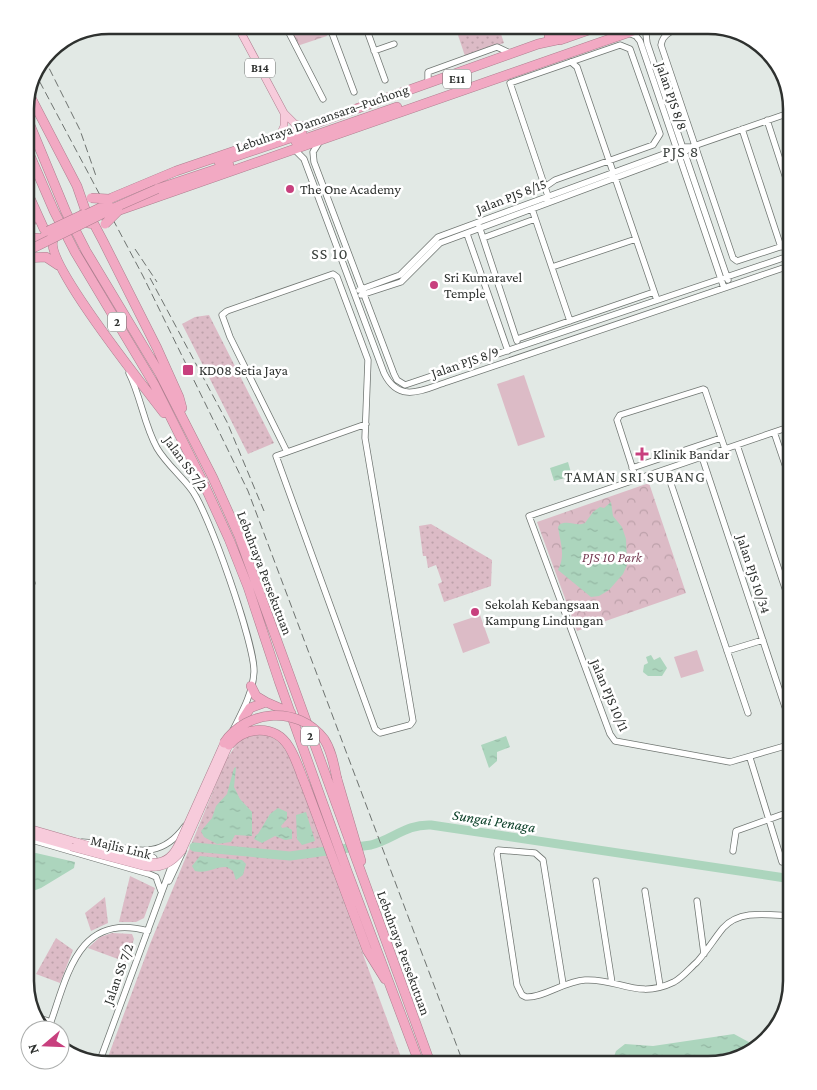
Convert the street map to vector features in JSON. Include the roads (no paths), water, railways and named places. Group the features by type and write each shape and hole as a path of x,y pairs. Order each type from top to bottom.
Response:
{"highway":[{"path":"538,44 544,38 555,34"},
{"name":"Lebuhraya Damansara–Puchong","path":"34,248 116,207 157,190 348,121 577,34"},
{"name":"Lebuhraya Damansara–Puchong","path":"34,241 102,207 155,184 448,89 608,34"},
{"path":"34,237 87,215 99,217 624,34"},
{"path":"52,244 87,215 94,206 176,171 538,44 566,38"},
{"path":"418,105 448,89"},
{"path":"34,104 77,186 87,215 103,241 179,396 184,420"},
{"name":"Lebuhraya Persekutuan","path":"34,136 57,193 86,251 160,374 239,536 362,881 428,1056"},
{"name":"Lebuhraya Persekutuan","path":"34,165 54,211 75,252 154,384 229,539 248,587 290,713 347,871 417,1056"},
{"path":"77,186 91,198 110,198"},
{"path":"34,208 44,232 52,244 59,265 82,304 178,434"},
{"path":"103,241 105,224 119,210"},
{"path":"34,250 44,232"},
{"path":"34,257 46,257 59,265"},
{"path":"251,686 256,696 290,713"},
{"path":"244,719 250,708 266,702"},
{"path":"227,744 241,724 265,715 290,717 312,727 324,740 331,755 359,857 362,881"},
{"path":"227,744 242,734 256,730 275,734 288,745 370,959 393,990"}],"main road":[{"name":"B14","path":"240,34 284,113 295,124 308,126"},
{"path":"280,135 284,126 284,113"},
{"name":"Majlis Link","path":"34,830 143,861 158,862 167,859 174,854 227,744"},
{"name":"Majlis Link","path":"34,838 146,867 156,868 175,860 182,852 227,744"}],"street":[{"path":"290,34 323,99"},
{"path":"333,34 354,92"},
{"path":"368,34 385,80"},
{"name":"Jalan PJS 8/8","path":"630,34 636,36 640,41 681,150"},
{"name":"Jalan PJS 8/8","path":"646,34 647,43 681,150 727,287"},
{"path":"666,34 662,37 661,45 693,146 735,260 781,247 742,130"},
{"path":"374,51 394,44"},
{"path":"545,187 555,180 653,145 660,134 630,49 620,45 510,83 549,199"},
{"path":"428,83 428,72 474,55 497,47 510,54"},
{"path":"474,55 477,65"},
{"path":"578,67 587,56"},
{"path":"571,62 578,67 607,161 614,174 657,300"},
{"path":"693,146 783,115"},
{"path":"767,120 783,169"},
{"path":"320,141 314,148 313,157 394,374 406,392"},
{"name":"Jalan PJS 8/15","path":"355,294 401,282 440,244 468,234 479,225 693,146"},
{"path":"294,149 304,159 388,381 397,390 406,392"},
{"path":"541,176 555,180"},
{"name":"Jalan PJS 8/15","path":"363,292 400,275 438,237 532,209 549,199"},
{"path":"532,209 570,321"},
{"path":"483,238 535,219"},
{"path":"479,225 520,348"},
{"path":"468,234 508,351"},
{"path":"552,268 636,239"},
{"name":"Jalan PJS 8/9","path":"402,384 410,384 520,348 783,258"},
{"name":"Jalan PJS 8/9","path":"406,392 417,391 472,373 783,267"},
{"path":"287,452 230,337 222,317 223,313 333,274 338,277 368,360 366,424 365,438 414,716 414,721 410,725 380,733 375,729 276,456 366,424"},
{"path":"517,339 654,292"},
{"name":"Jalan SS 7/2","path":"102,1056 162,894 195,812 248,698 254,672 253,658 243,617 202,507 190,487 158,449 135,385 112,343"},
{"path":"364,348 374,345"},
{"path":"469,364 472,373"},
{"path":"725,449 705,390 703,389 620,415 617,420 636,479 702,457 783,429"},
{"path":"774,432 783,459"},
{"path":"632,468 721,438"},
{"path":"737,445 783,582"},
{"name":"Jalan PJS 10/34","path":"702,457 783,702"},
{"path":"666,469 748,713"},
{"name":"Jalan PJS 10/11","path":"636,479 529,516 578,653 610,734 615,741 733,762 783,747"},
{"path":"727,651 762,640"},
{"name":"Jalan SS 7/2","path":"162,894 176,868 244,719"},
{"path":"750,758 782,862"},
{"path":"144,852 165,846 177,837 195,812"},
{"path":"733,851 736,831 783,814"},
{"path":"34,839 156,877 162,894"},
{"path":"78,842 96,842 144,852 154,858 154,868 146,870 132,869"},
{"path":"564,984 543,860 540,855 512,849 498,850 497,854 517,985 522,995 531,997 564,984 594,979 638,990 660,986 678,979 704,954 723,929 740,917 758,914 783,915"},
{"path":"596,882 612,983"},
{"path":"645,891 660,986"},
{"path":"697,901 704,954"},
{"path":"52,1020 76,954 92,936 118,927 148,931"}],"water":[{"path":"568,462 572,476 554,481 550,468"},
{"path":"611,502 613,516 622,527 626,539 627,565 623,574 609,590 599,596 591,597 558,570 562,554 558,527 564,523 585,523 593,512 600,507 604,508"},
{"path":"651,655 654,660 660,657 667,668 662,676 648,676 643,672 644,665 648,663 646,657"},
{"path":"506,736 510,747 497,752 497,761 489,768 481,745"},
{"path":"236,767 234,787 240,799 252,812 252,836 235,835 231,842 217,844 204,837 201,831 212,818 216,806 227,794 234,768"},
{"path":"278,808 287,812 287,819 281,826 282,828 287,827 292,830 292,839 285,840 275,836 262,843 254,839 270,814"},
{"path":"306,812 315,841 302,845 297,839 296,815"},
{"path":"34,853 75,862 74,868 34,891"},
{"path":"200,856 242,860 246,864 243,875 236,880 233,871 227,867 204,872 195,871 192,866"},
{"path":"734,1034 751,1043 737,1051 718,1056 614,1056 616,1051 625,1044 653,1046"}],"waterway":[{"name":"Sungai Penaga","path":"194,847 290,856 371,845 407,829 431,825 783,878"}],"railway":[{"path":"48,65 80,130 96,176"},
{"path":"39,81 143,276 248,491 461,1056"},
{"path":"135,249 157,282"},
{"path":"150,278 227,422 264,511"}],"place":[{"name":"The One Academy","path":"290,189"},
{"name":"Sri Kumaravel Temple","path":"434,285"},
{"name":"KD08 Setia Jaya","path":"188,370"},
{"name":"Klinik Bandar","path":"642,454"},
{"name":"Sekolah Kebangsaan Kampung Lindungan","path":"475,612"}],"district":[{"name":"PJS 8","path":"681,151"},
{"name":"SS 10","path":"330,253"},
{"name":"TAMAN SRI SUBANG","path":"635,477"}],"park label":[{"name":"PJS 10 Park","path":"612,557"}]}
